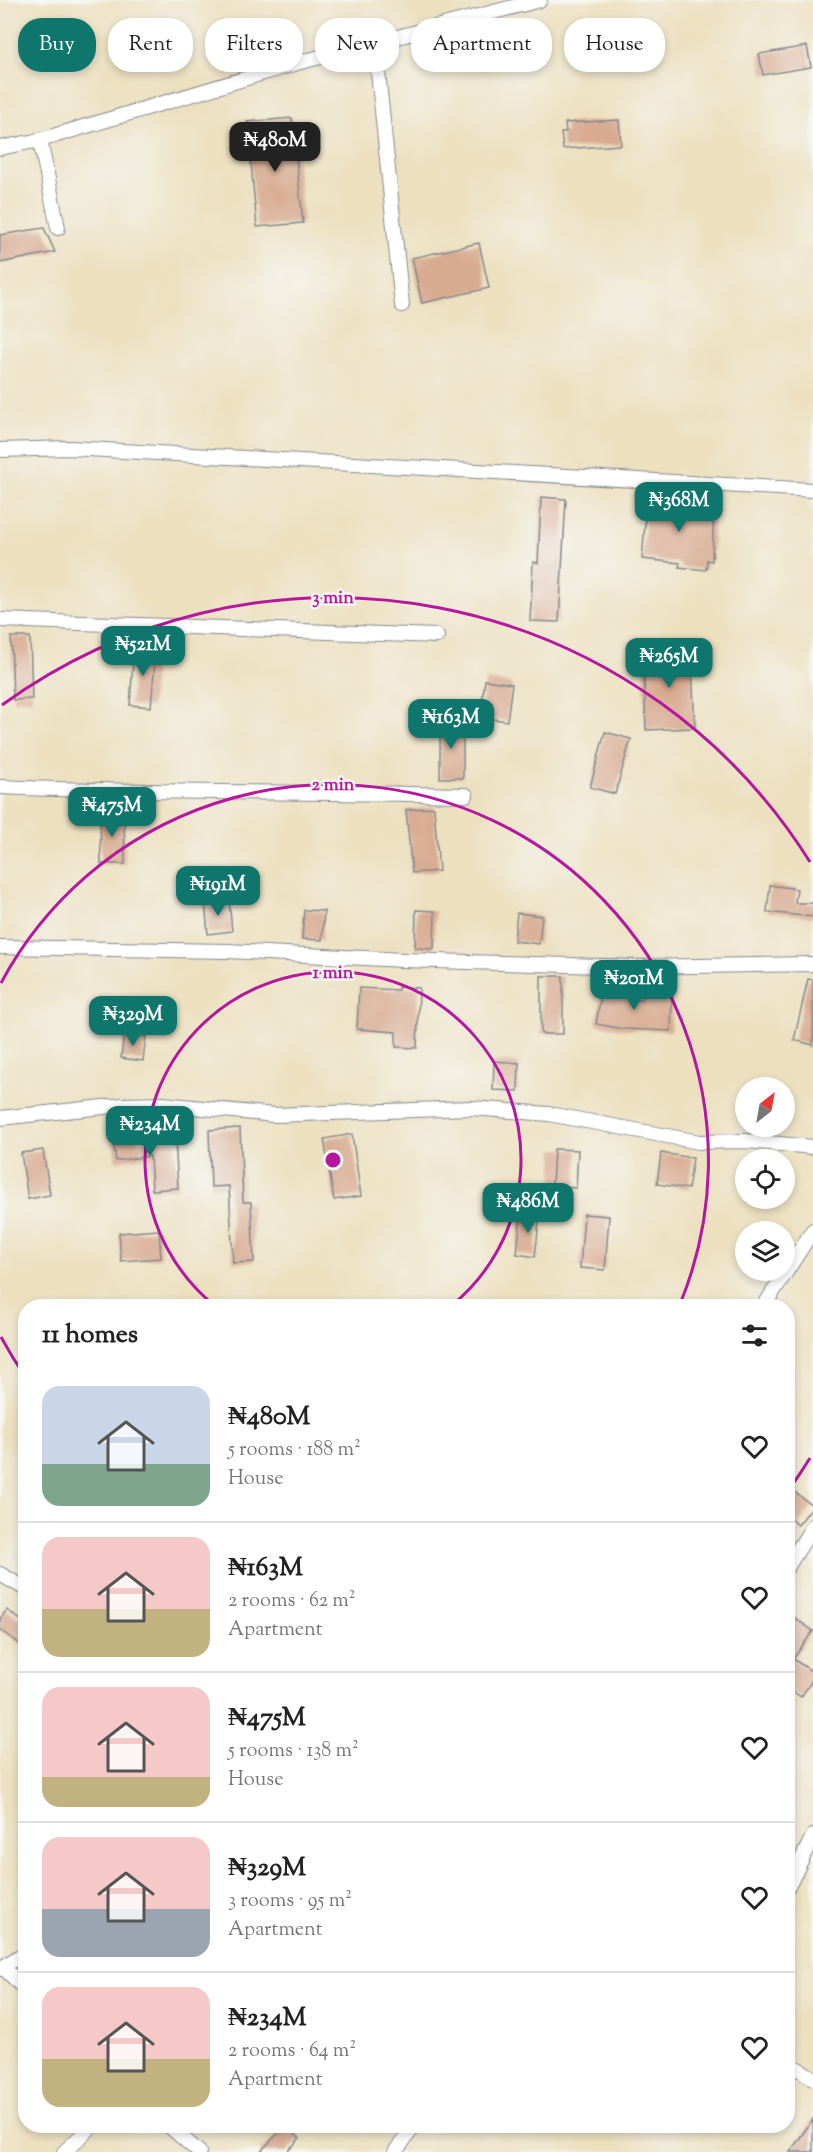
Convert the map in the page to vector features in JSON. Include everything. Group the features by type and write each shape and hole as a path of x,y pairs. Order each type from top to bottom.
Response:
{"street":[{"path":"399,37 540,0"},
{"path":"0,148 40,140 315,58"},
{"path":"378,72 402,305"},
{"path":"40,140 58,228"},
{"path":"0,450 70,448 813,490"},
{"path":"0,620 437,636"},
{"path":"0,787 111,792 311,791 466,795"},
{"path":"0,947 227,951 403,960 636,967 813,964"},
{"path":"0,1118 122,1105 163,1104 274,1114 471,1108 549,1114 699,1142 746,1142 813,1148"},
{"path":"769,1299 813,1230"},
{"path":"795,1555 813,1526"},
{"path":"0,1574 18,1584"},
{"path":"795,1873 813,1836"},
{"path":"18,1957 2,1968 18,1983"},
{"path":"795,2067 813,2078"},
{"path":"64,2152 84,2133"},
{"path":"177,2133 199,2152"},
{"path":"395,2152 409,2133"}],"building":[{"path":"807,46 811,67 763,75 759,54"},
{"path":"292,118 303,223 257,227 247,122"},
{"path":"619,120 621,145 563,149 561,133 566,132 565,123"},
{"path":"44,228 55,252 0,263 0,235"},
{"path":"479,243 489,288 422,303 412,258"},
{"path":"541,497 566,499 559,622 530,621 533,562 538,563"},
{"path":"647,500 710,502 710,506 714,506 712,561 707,560 706,570 679,567 680,563 642,559"},
{"path":"11,637 30,637 32,699 13,700"},
{"path":"691,647 695,728 646,730 643,649"},
{"path":"134,648 156,650 151,707 130,705"},
{"path":"485,680 512,684 507,721 480,717"},
{"path":"440,722 463,723 463,778 440,778"},
{"path":"605,732 631,739 615,794 590,787"},
{"path":"434,807 439,871 412,873 406,810"},
{"path":"100,813 124,813 125,864 101,864"},
{"path":"770,885 797,889 795,903 813,903 813,917 767,912"},
{"path":"229,900 232,931 208,934 205,902"},
{"path":"304,910 324,911 322,940 302,939"},
{"path":"416,910 435,911 434,949 415,948"},
{"path":"517,913 542,916 539,944 514,941"},
{"path":"541,976 563,976 563,1034 541,1034"},
{"path":"808,979 813,980 813,1045 794,1040"},
{"path":"603,983 642,1001 643,994 672,995 671,1031 623,1029 596,1024"},
{"path":"398,987 419,988 417,1048 396,1047 396,1032 357,1029 359,988 398,990"},
{"path":"124,1033 146,1036 143,1061 121,1058"},
{"path":"494,1061 519,1063 518,1091 493,1090"},
{"path":"240,1128 243,1202 251,1202 254,1262 233,1263 229,1186 211,1187 209,1130"},
{"path":"137,1130 138,1142 175,1139 178,1188 152,1190 150,1156 116,1161 112,1134"},
{"path":"352,1134 361,1196 334,1200 324,1139"},
{"path":"554,1149 578,1150 576,1188 552,1186"},
{"path":"43,1150 50,1195 28,1199 21,1153"},
{"path":"661,1153 693,1158 688,1189 657,1184"},
{"path":"521,1211 540,1213 535,1257 517,1254"},
{"path":"584,1214 609,1216 605,1270 580,1268"},
{"path":"159,1230 161,1258 121,1261 119,1233"},
{"path":"795,1492 813,1506 798,1525 795,1523"},
{"path":"7,1610 18,1618 18,1642 0,1630 0,1619"},
{"path":"795,1618 813,1631 795,1656"},
{"path":"795,1660 813,1672 813,1679 801,1697 795,1693"},
{"path":"813,2119 813,2152 790,2152"},
{"path":"278,2133 294,2133 300,2138 287,2152 260,2152"}]}
